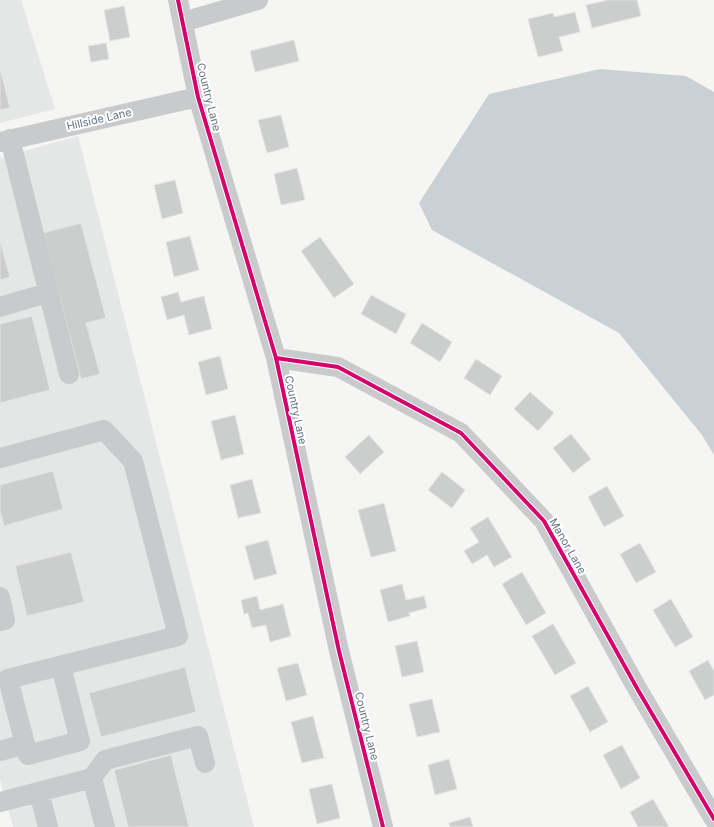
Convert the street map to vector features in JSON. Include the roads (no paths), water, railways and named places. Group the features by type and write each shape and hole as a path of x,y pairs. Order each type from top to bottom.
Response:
{"street":[{"name":"Country Lane","path":"178,0 198,97 276,358 339,651 383,827"},
{"path":"183,22 258,0"},
{"name":"Hillside Lane","path":"5,141 198,97"},
{"path":"5,141 69,374"},
{"path":"0,307 47,293"},
{"name":"Manor Lane","path":"276,358 338,367 460,433 466,438 544,521 638,690 714,819"},
{"path":"0,458 104,430 134,461 178,636 8,679 28,755 80,741 61,666"},
{"path":"0,597 5,620 0,621"},
{"path":"0,802 92,778 105,760 198,736 205,763"},
{"path":"0,751 25,744"},
{"path":"92,778 104,827"},
{"path":"39,792 48,827"}]}
